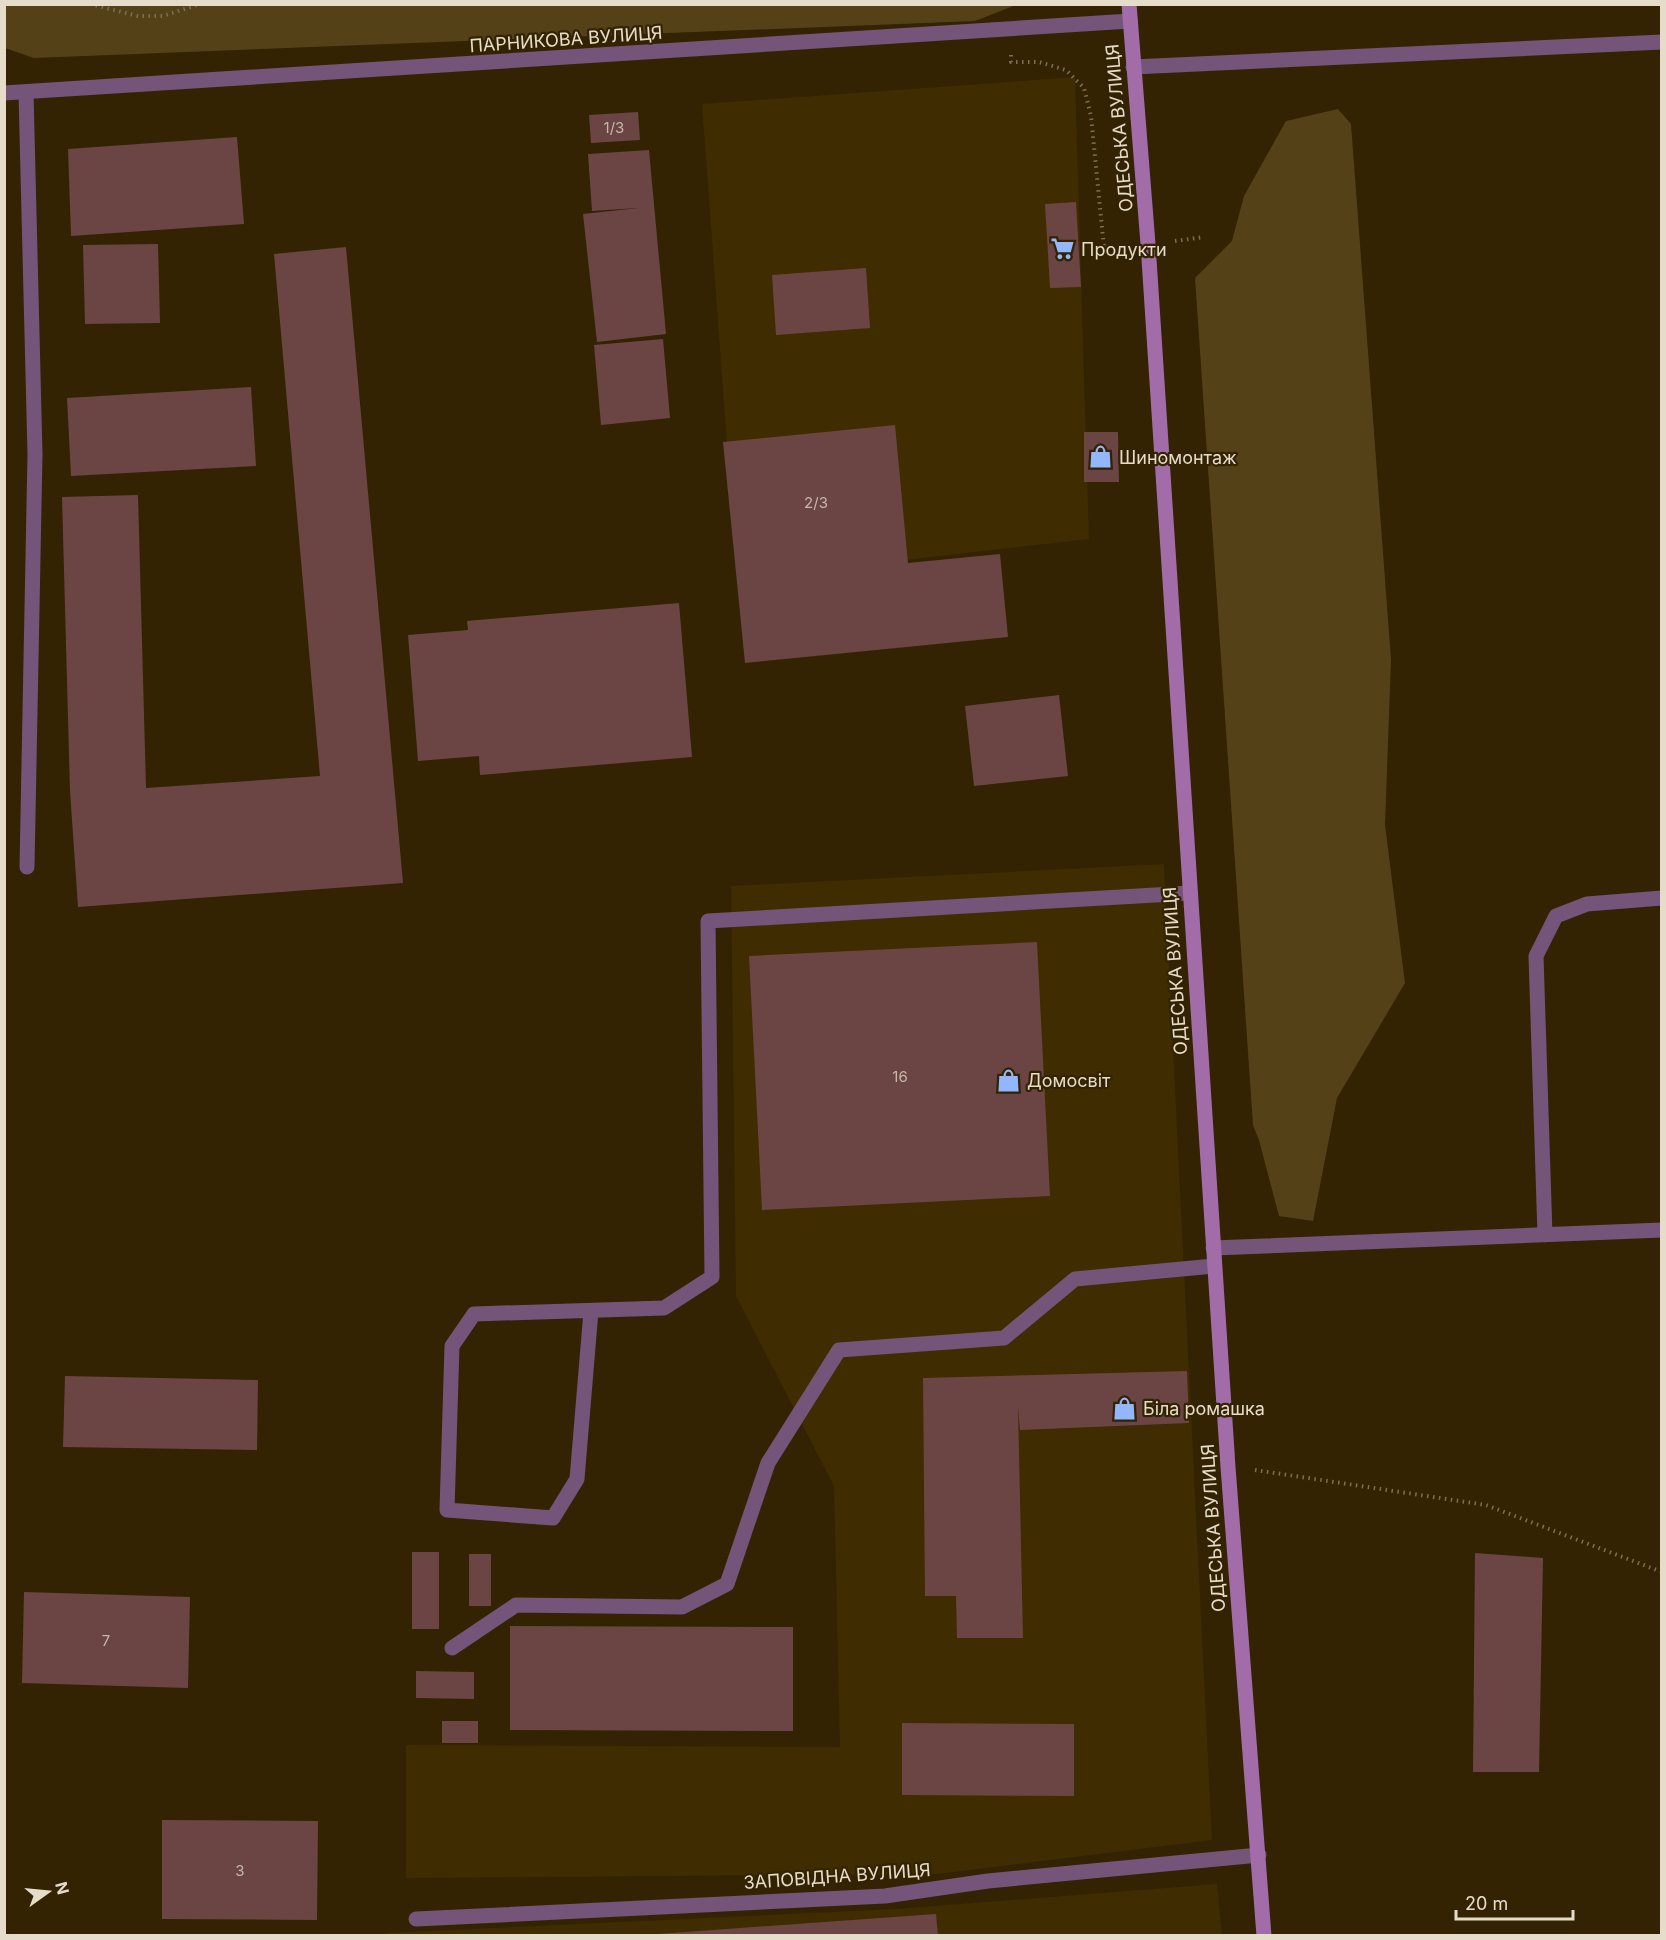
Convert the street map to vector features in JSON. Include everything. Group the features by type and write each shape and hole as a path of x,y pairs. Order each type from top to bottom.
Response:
{"street":[{"name":"ОДЕСЬКА ВУЛИЦЯ","path":"1130,4 1148,244 1214,1266 1264,1935"},
{"name":"ПАРНИКОВА ВУЛИЦЯ","path":"4,93 1130,21"},
{"path":"1133,67 1662,42"},
{"path":"26,93 35,454 27,867"},
{"path":"591,1311 577,1479 553,1518 447,1510 452,1346 474,1314 664,1308 712,1278 708,921 1190,893"},
{"path":"1545,1235 1536,956 1556,916 1587,904 1662,898"},
{"path":"1213,1248 1662,1230"},
{"path":"452,1648 516,1605 682,1607 727,1584 768,1463 839,1350 1004,1338 1075,1279 1214,1266"},
{"name":"ЗАПОВІДНА ВУЛИЦЯ","path":"416,1919 885,1896 988,1881 1259,1855"}],"path":[{"path":"90,4 138,16 163,16 200,4"},
{"path":"348,4 377,4"},
{"path":"1011,30 1011,62 1040,62 1066,70 1084,88 1091,116 1104,248 1203,237"},
{"path":"1228,1467 1324,1478 1486,1505 1662,1572"}],"shaded area":[{"path":"4,5 1016,5 975,21 34,58 5,48"},
{"path":"1075,77 1089,539 737,579 702,104"},
{"path":"1338,109 1351,124 1391,660 1385,825 1405,983 1337,1098 1313,1221 1279,1216 1253,1125 1195,278 1232,241 1244,196 1286,121"},
{"path":"1164,864 1212,1840 938,1874 406,1878 406,1745 840,1747 834,1486 736,1296 731,886"},
{"path":"1217,1884 1222,1935 384,1936 385,1933 896,1909"}],"building":[{"path":"638,112 640,140 591,143 589,115"},
{"path":"237,137 244,224 71,236 68,149"},
{"path":"649,150 666,334 597,342 583,214 638,208 592,211 588,154"},
{"name":"Продукти","path":"1076,202 1081,287 1050,288 1045,204"},
{"path":"158,244 160,323 85,324 83,245"},
{"path":"346,247 403,883 78,907 70,791 62,497 138,495 146,788 320,776 274,254"},
{"path":"866,268 870,328 776,335 772,275"},
{"path":"663,339 670,418 601,425 594,345"},
{"path":"251,387 256,466 71,476 67,398"},
{"path":"895,425 908,563 1000,554 1008,637 745,663 723,442"},
{"name":"Шиномонтаж","path":"1084,432 1118,432 1119,482 1084,482"},
{"path":"679,603 692,757 480,775 479,756 418,761 408,635 468,630 467,621"},
{"path":"1059,695 1068,776 974,786 965,706"},
{"path":"1037,942 1050,1196 762,1210 749,956"},
{"path":"1187,1371 1189,1423 1020,1430 1018,1406 1023,1638 957,1638 956,1596 925,1596 923,1378"},
{"path":"65,1376 258,1380 257,1450 63,1447"},
{"path":"412,1552 439,1552 439,1629 412,1629"},
{"path":"1475,1553 1543,1558 1539,1772 1473,1772"},
{"path":"469,1554 491,1554 491,1606 469,1606"},
{"path":"24,1592 190,1597 188,1688 22,1683"},
{"path":"510,1626 793,1627 793,1731 510,1730"},
{"path":"416,1671 474,1672 474,1699 416,1698"},
{"path":"442,1721 478,1721 478,1743 442,1743"},
{"path":"902,1723 1074,1724 1074,1796 902,1795"},
{"path":"162,1820 318,1821 317,1920 162,1919"},
{"path":"936,1914 938,1936 658,1936 658,1934"}],"place":[{"name":"Продукти","path":"1063,249"},
{"name":"Шиномонтаж","path":"1101,457"},
{"name":"Домосвіт","path":"1009,1080"},
{"name":"Біла ромашка","path":"1125,1408"}]}
